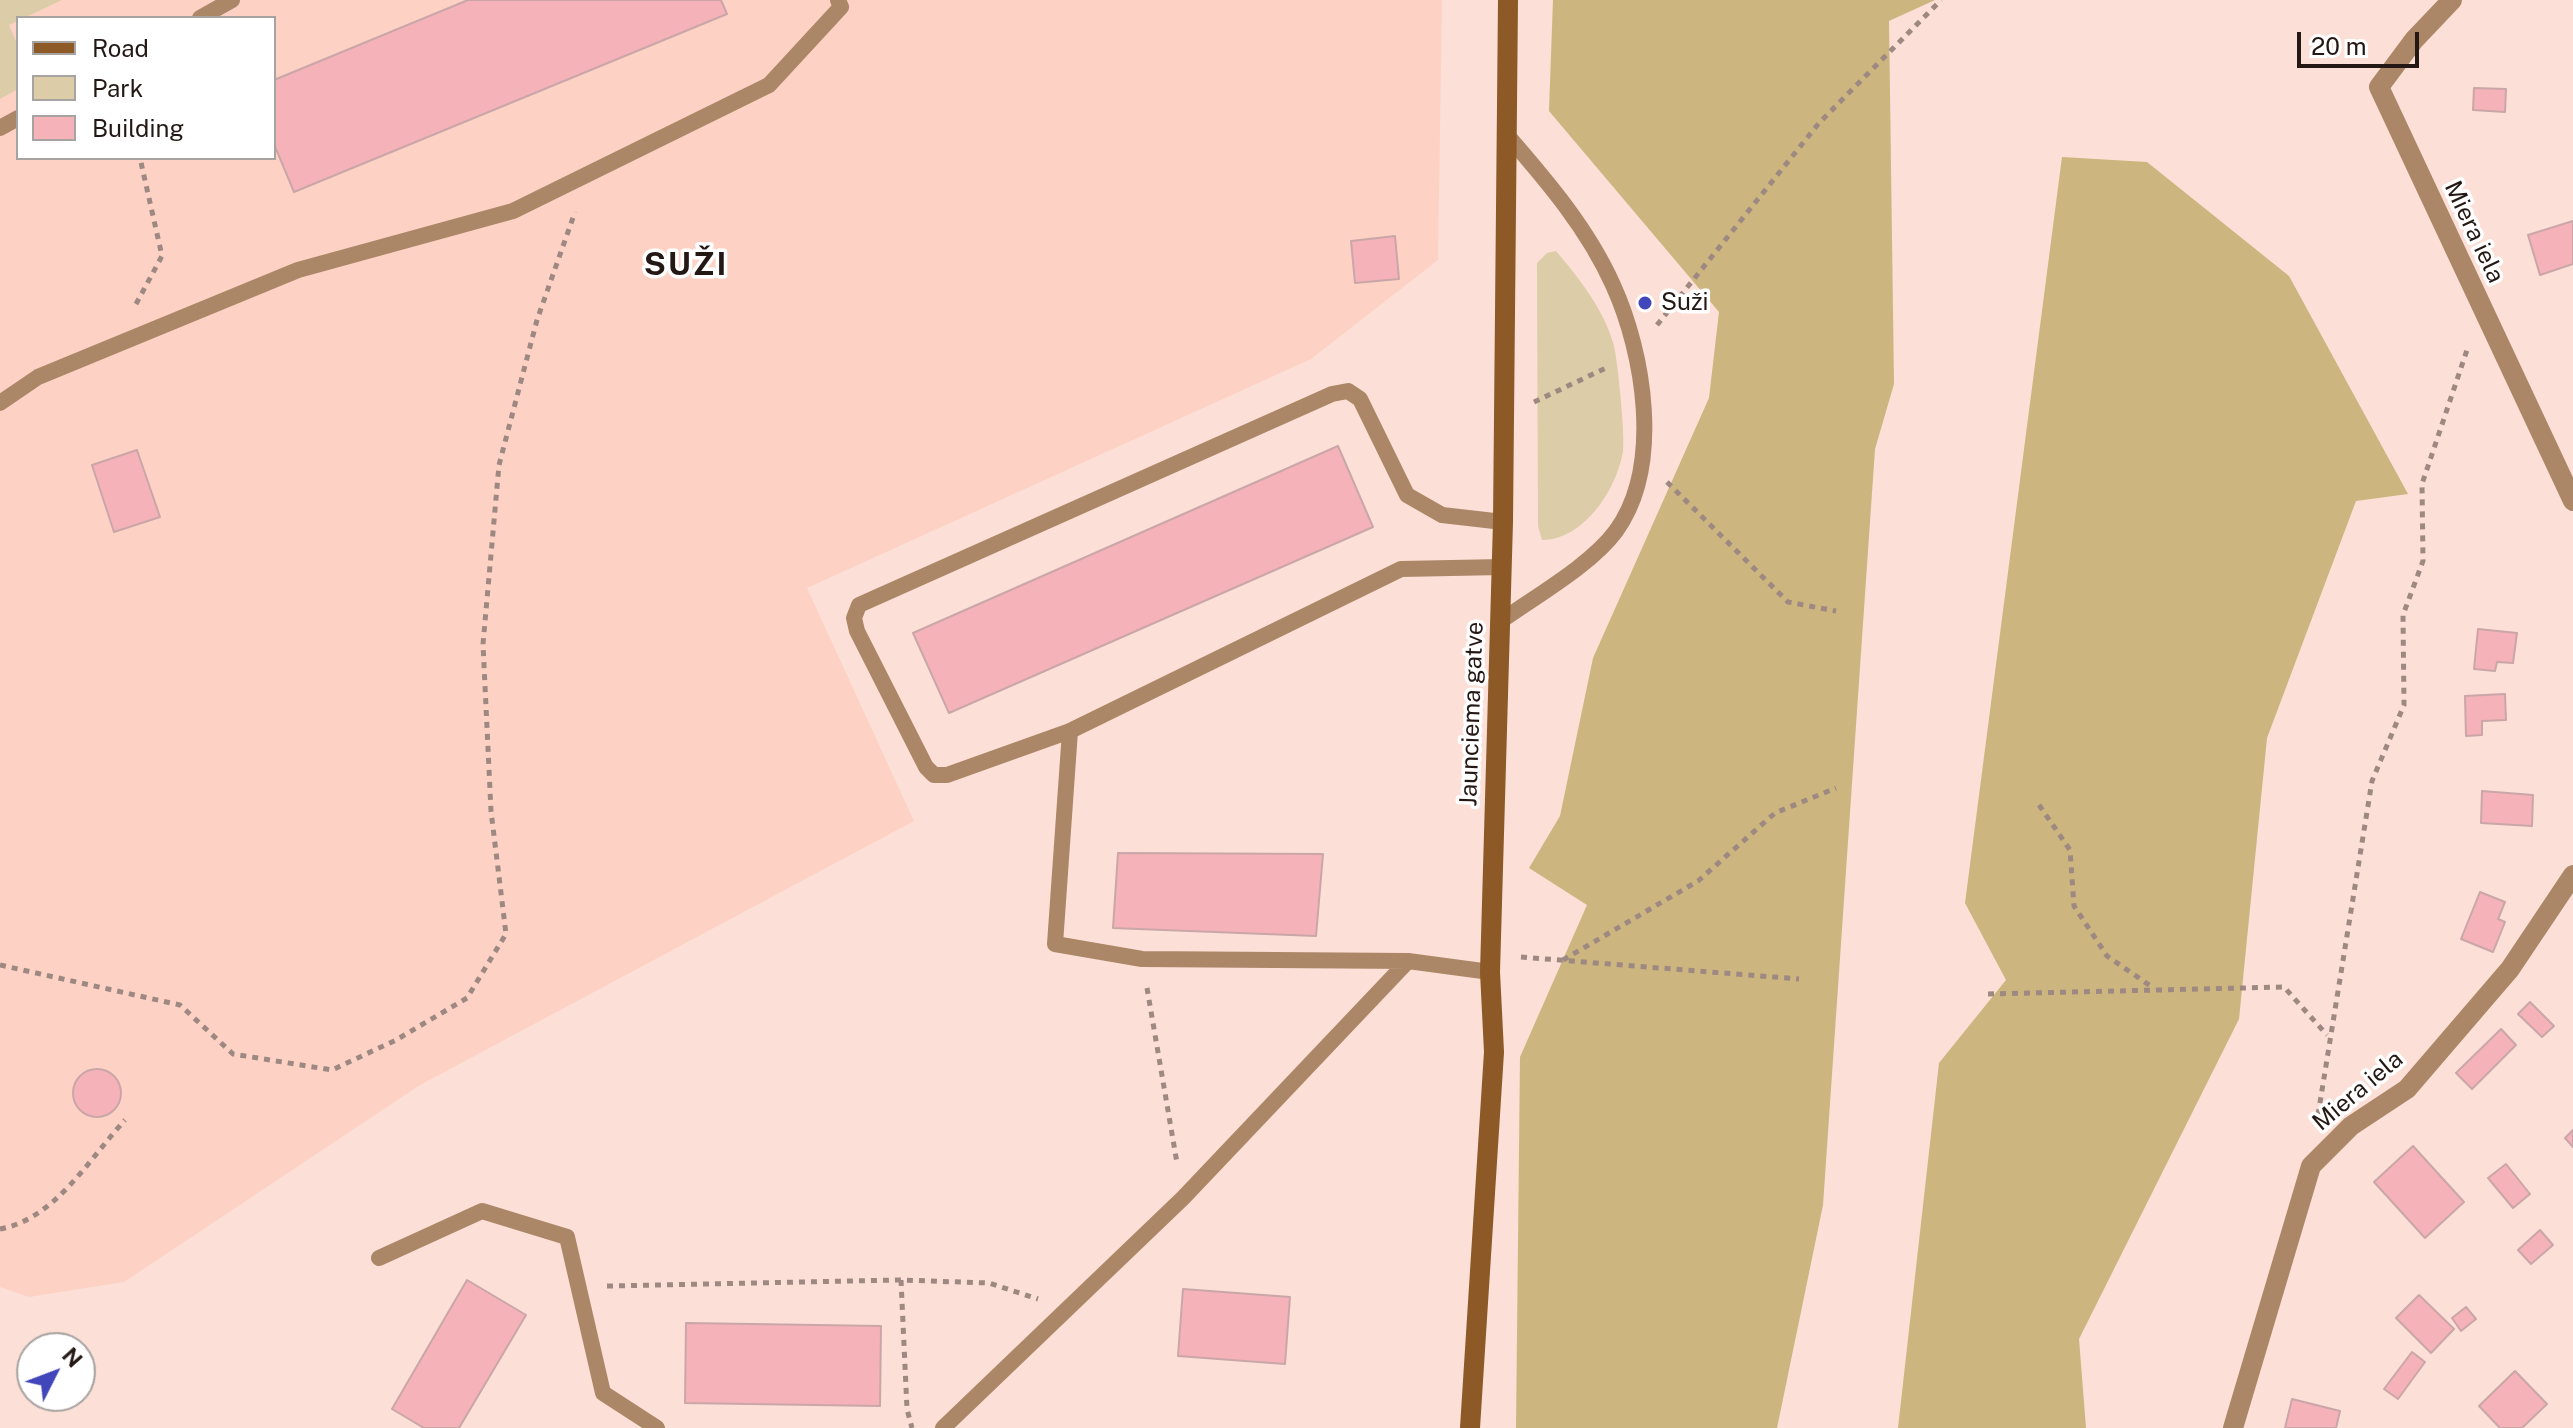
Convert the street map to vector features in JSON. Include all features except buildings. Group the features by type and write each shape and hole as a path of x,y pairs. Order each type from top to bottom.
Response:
{"main road":[{"name":"Jaunciema gatve","path":"1470,1428 1494,1052 1491,963 1505,416 1508,0"}],"street":[{"name":"Miera iela","path":"2452,0 2414,40 2379,87 2573,501"},
{"name":"Miera iela","path":"2233,1428 2311,1166 2351,1126 2407,1089 2510,969 2573,875"}],"lane":[{"path":"204,16 232,0"},
{"path":"0,403 38,377 298,270 513,211 769,85 841,7 838,0"},
{"path":"1501,621 1570,572 1614,534 1634,502 1643,459 1644,408 1627,319 1611,282 1557,192 1507,135"},
{"path":"1502,567 1401,569 1070,731 947,775 934,775 926,767 857,631 854,618 859,605 1332,394 1348,391 1360,399 1407,495 1442,515 1503,522"},
{"path":"1070,731 1055,944 1142,959 1491,963"},
{"path":"943,1428 1183,1198 1408,961"},
{"path":"379,1258 482,1211 567,1237 603,1393 657,1428"}],"path":[{"path":"1505,416 1633,355 1819,123 1941,0"},
{"path":"134,307 162,256 140,160"},
{"path":"0,965 180,1005 233,1054 332,1070 396,1040 467,998 506,934 491,811 483,644 499,465 537,320 589,173"},
{"path":"2311,1166 2328,1036 2372,781 2404,705 2403,615 2423,561 2422,484 2481,308"},
{"path":"1643,459 1788,602 1836,611"},
{"path":"1563,960 1698,881 1775,813 1836,788"},
{"path":"2039,805 2070,850 2074,906 2107,956 2153,987"},
{"path":"1142,959 1183,1198"},
{"path":"1491,963 1563,960 1799,979"},
{"path":"1988,994 2153,987 2284,987 2328,1036"},
{"path":"0,1229 23,1224 55,1201 125,1120"},
{"path":"578,1286 901,1280 989,1283 1023,1292 1064,1313"},
{"path":"901,1280 907,1409 912,1428"}],"shaded area":[{"path":"0,0 1442,0 1438,260 1311,359 807,588 914,821 420,1085 124,1282 29,1297 0,1287"},
{"path":"1553,0 1935,0 1889,21 1894,384 1875,449 1823,1205 1777,1428 1516,1428 1520,1057 1587,905 1529,868 1560,816 1593,658 1709,398 1719,312 1549,111"},
{"path":"2062,157 2147,162 2289,276 2408,494 2356,501 2267,738 2239,1019 2079,1339 2086,1428 1898,1428 1939,1063 2006,980 1965,903"}],"green space":[{"path":"0,0 62,0 28,16 16,16 16,22 9,25 16,41 16,90 0,99"},
{"path":"1556,251 1590,296 1610,333 1619,382 1623,451 1614,481 1596,510 1572,531 1542,540 1538,526 1537,263 1547,253"}],"place":[{"name":"Suži","path":"1645,303"}],"district":[{"name":"SUŽI","path":"686,265"}]}
